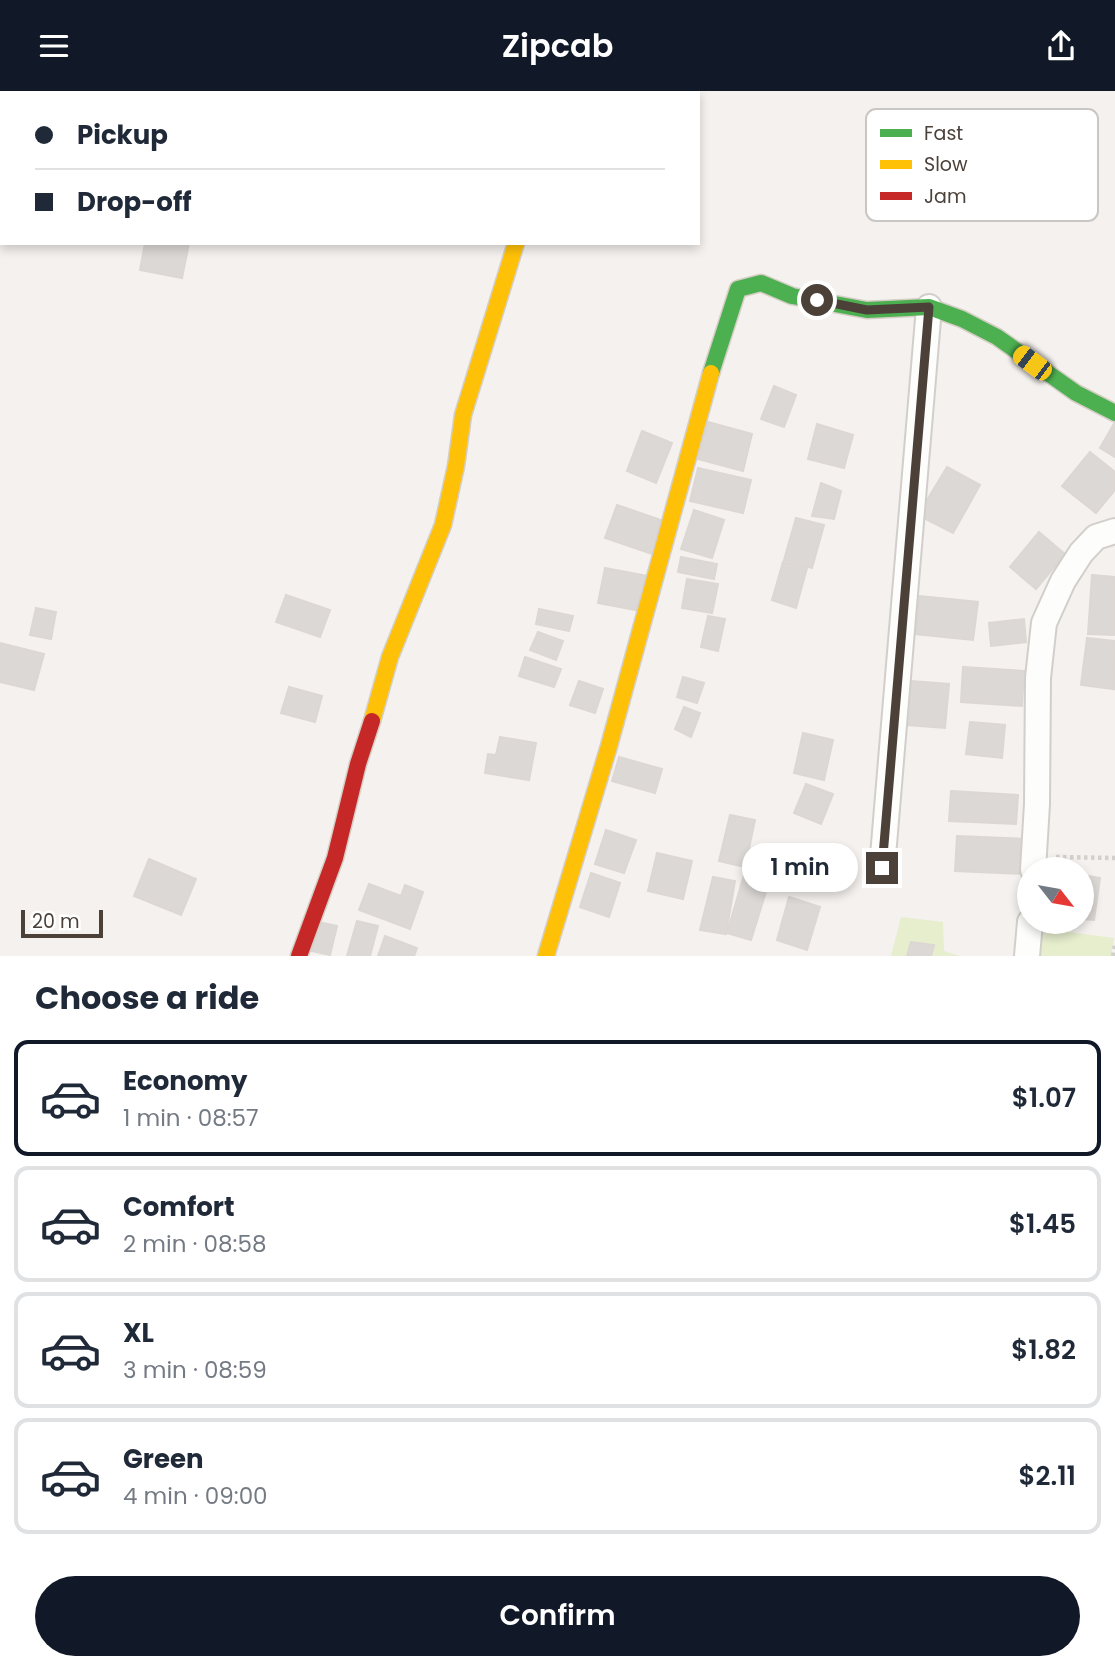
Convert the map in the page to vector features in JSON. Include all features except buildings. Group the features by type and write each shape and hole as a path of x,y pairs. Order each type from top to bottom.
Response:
{"street":[{"path":"299,956 335,858 358,764 390,657 443,525 456,466 463,415 515,245"},
{"path":"546,956 609,746 714,361 738,289 761,283 792,296 867,310 929,307 962,319 997,337 1076,393 1115,413"},
{"path":"882,868 929,307"},
{"path":"1033,857 1037,804 1038,678 1044,623 1063,581 1081,553 1096,537 1115,531"},
{"path":"1027,956 1029,935"}],"path":[{"path":"1094,859 1115,858"},
{"path":"1113,956 1115,944"}],"green space":[{"path":"901,917 943,922 944,951 960,956 891,956"},
{"path":"1040,935 1092,935 1114,938 1111,956 1038,956"}],"traffic: fast":[{"path":"711,373 738,289 761,283 792,296 867,310 929,307 962,319 997,337 1076,393 1115,413"}],"traffic: slow":[{"path":"372,721 390,657 443,525 456,466 463,415 515,245"},
{"path":"546,956 609,746 711,373"}],"traffic: jam":[{"path":"299,956 335,858 358,764 372,721"}],"route":[{"path":"817,300 867,310 929,307 882,868"}]}
